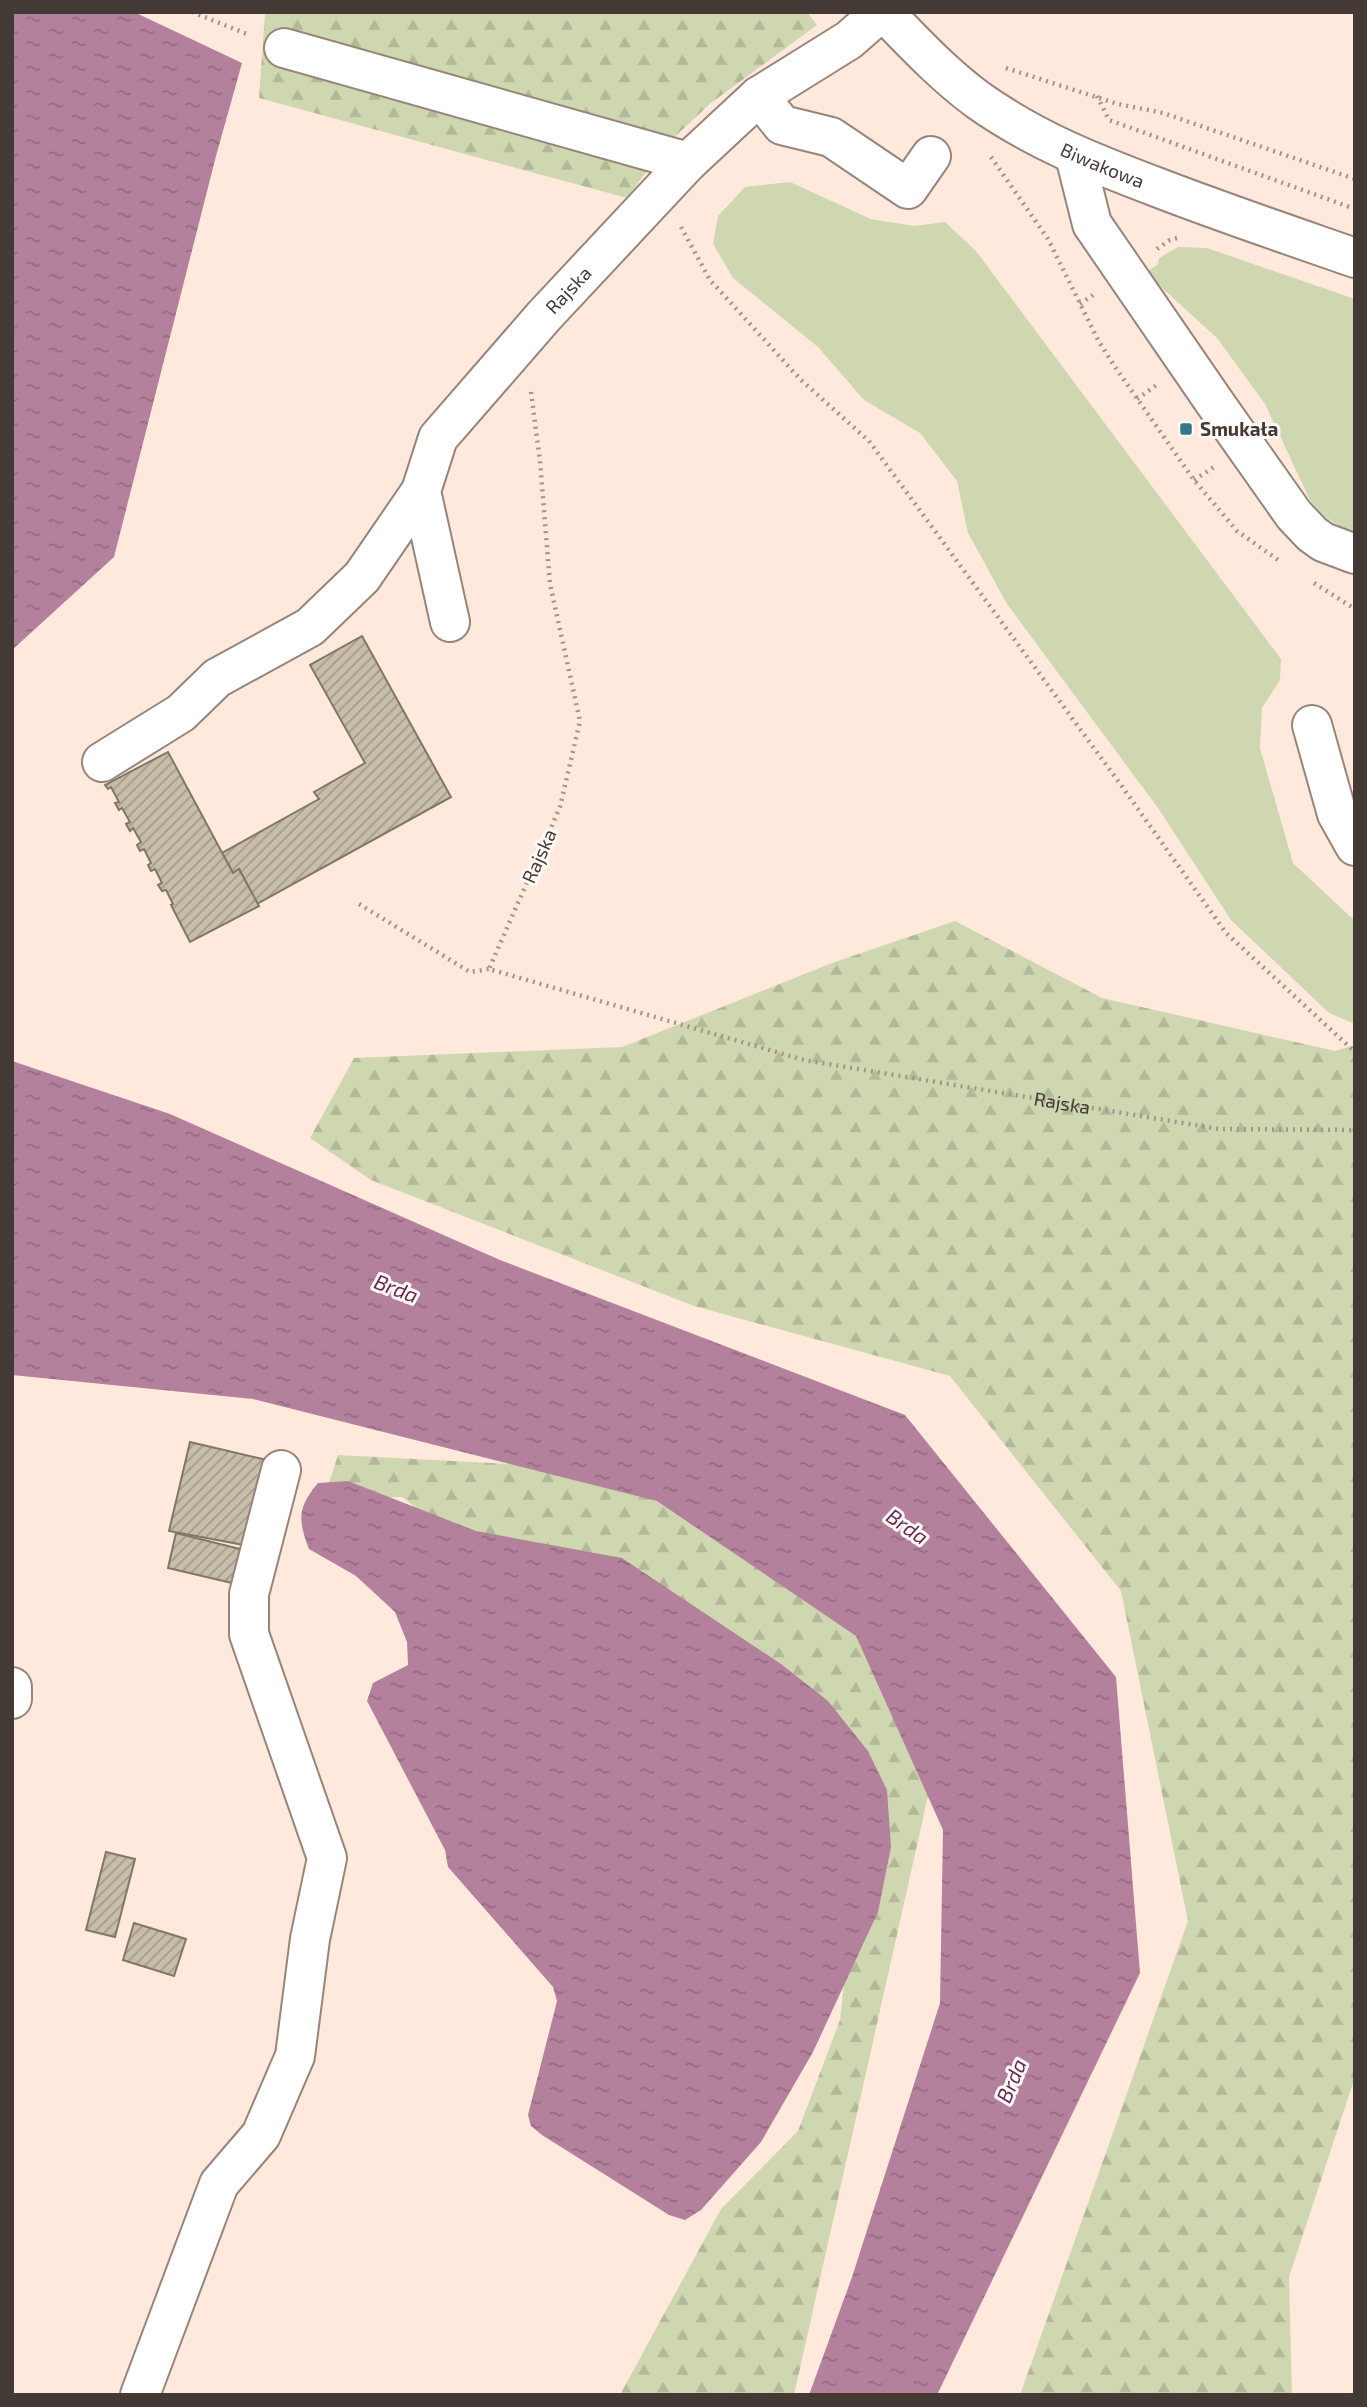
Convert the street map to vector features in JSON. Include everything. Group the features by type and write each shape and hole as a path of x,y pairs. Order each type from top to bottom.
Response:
{"street":[{"name":"Rajska","path":"421,491 438,438 544,316 677,175 759,96 849,40 883,12"},
{"name":"Biwakowa","path":"883,12 934,64 979,100 1042,139 1075,156 1245,221 1355,258"},
{"path":"284,48 677,175"},
{"path":"759,96 782,125 831,137 908,189 931,156"},
{"path":"1075,156 1092,224 1294,515 1323,542 1355,554"},
{"path":"421,491 450,622"},
{"path":"102,762 181,713 217,678 310,627 362,577 421,491"},
{"path":"1312,725 1337,814 1355,846"},
{"path":"140,2395 219,2184 261,2135 295,2056 310,1939 327,1858 269,1698 249,1634 249,1594 281,1469"},
{"path":"12,1687 12,1699"}],"path":[{"path":"192,12 284,48"},
{"path":"1003,67 1118,104 1163,113 1355,179"},
{"path":"1097,96 1109,120 1355,209"},
{"path":"985,149 1048,239 1104,349 1194,480 1237,531 1291,567"},
{"path":"677,175 686,238 710,280 801,380 869,441 1226,933 1355,1052"},
{"path":"1080,304 1170,240 1187,235"},
{"path":"1137,399 1164,380"},
{"name":"Rajska","path":"530,383 540,461 550,584 580,721 560,807 489,969 804,1060 1219,1129 1355,1130"},
{"path":"1194,480 1222,462"},
{"path":"1308,578 1355,610"},
{"path":"359,904 470,972 489,969"}],"green space":[{"path":"265,12 807,12 817,25 711,103 667,144 627,198 259,98"},
{"path":"790,182 871,219 914,226 945,222 976,251 1281,659 1280,680 1262,708 1260,748 1293,863 1355,921 1355,1024 1329,1013 1231,920 1158,808 1007,604 968,533 957,481 920,433 864,400 818,347 733,278 713,244 718,216 745,187"},
{"path":"1178,247 1207,248 1355,299 1355,533 1348,532 1324,516 1310,500 1265,404 1217,338 1147,272 1158,264 1159,258"},
{"path":"955,921 1102,998 1335,1051 1355,1045 1355,2077 1289,2277 1292,2395 1020,2395 1188,1921 1121,1591 950,1376 694,1306 371,1180 310,1138 354,1058 622,1047 832,963"},
{"path":"338,1455 646,1471 812,1573 943,1729 794,2395 620,2395 721,2209 798,2131 840,2020 863,1804 463,1544 402,1497 324,1499"}],"water":[{"path":"12,12 134,12 242,63 114,557 12,650"},
{"name":"Brda","path":"12,1061 170,1114 500,1260 905,1415 1116,1677 1140,1973 937,2395 809,2395 852,2277 940,2003 943,1830 856,1636 657,1501 253,1399 12,1375"},
{"path":"348,1481 476,1531 622,1558 781,1664 828,1701 868,1751 887,1790 891,1847 878,1912 813,2052 761,2142 701,2210 685,2220 669,2215 531,2126 528,2115 557,2001 553,1987 448,1867 445,1850 367,1701 373,1683 408,1665 407,1642 395,1612 356,1576 309,1549 301,1522 306,1500 318,1483"}],"building":[{"path":"362,636 451,797 257,904 239,869 233,873 222,853 319,799 314,792 365,763 310,665"},
{"path":"168,752 233,873 239,869 259,906 190,942 166,890 162,891 158,885 162,883 155,869 151,871 148,865 151,863 144,849 140,851 137,845 141,842 133,828 130,831 126,824 130,822 122,808 119,810 115,803 119,802 111,787 108,789 105,785"},
{"path":"190,1442 267,1460 244,1545 169,1531"},
{"path":"176,1533 240,1549 232,1583 168,1568"},
{"path":"106,1852 135,1859 115,1937 86,1930"},
{"path":"134,1923 186,1939 174,1976 123,1960"}],"place":[{"name":"Smukała","path":"1186,429"}]}
